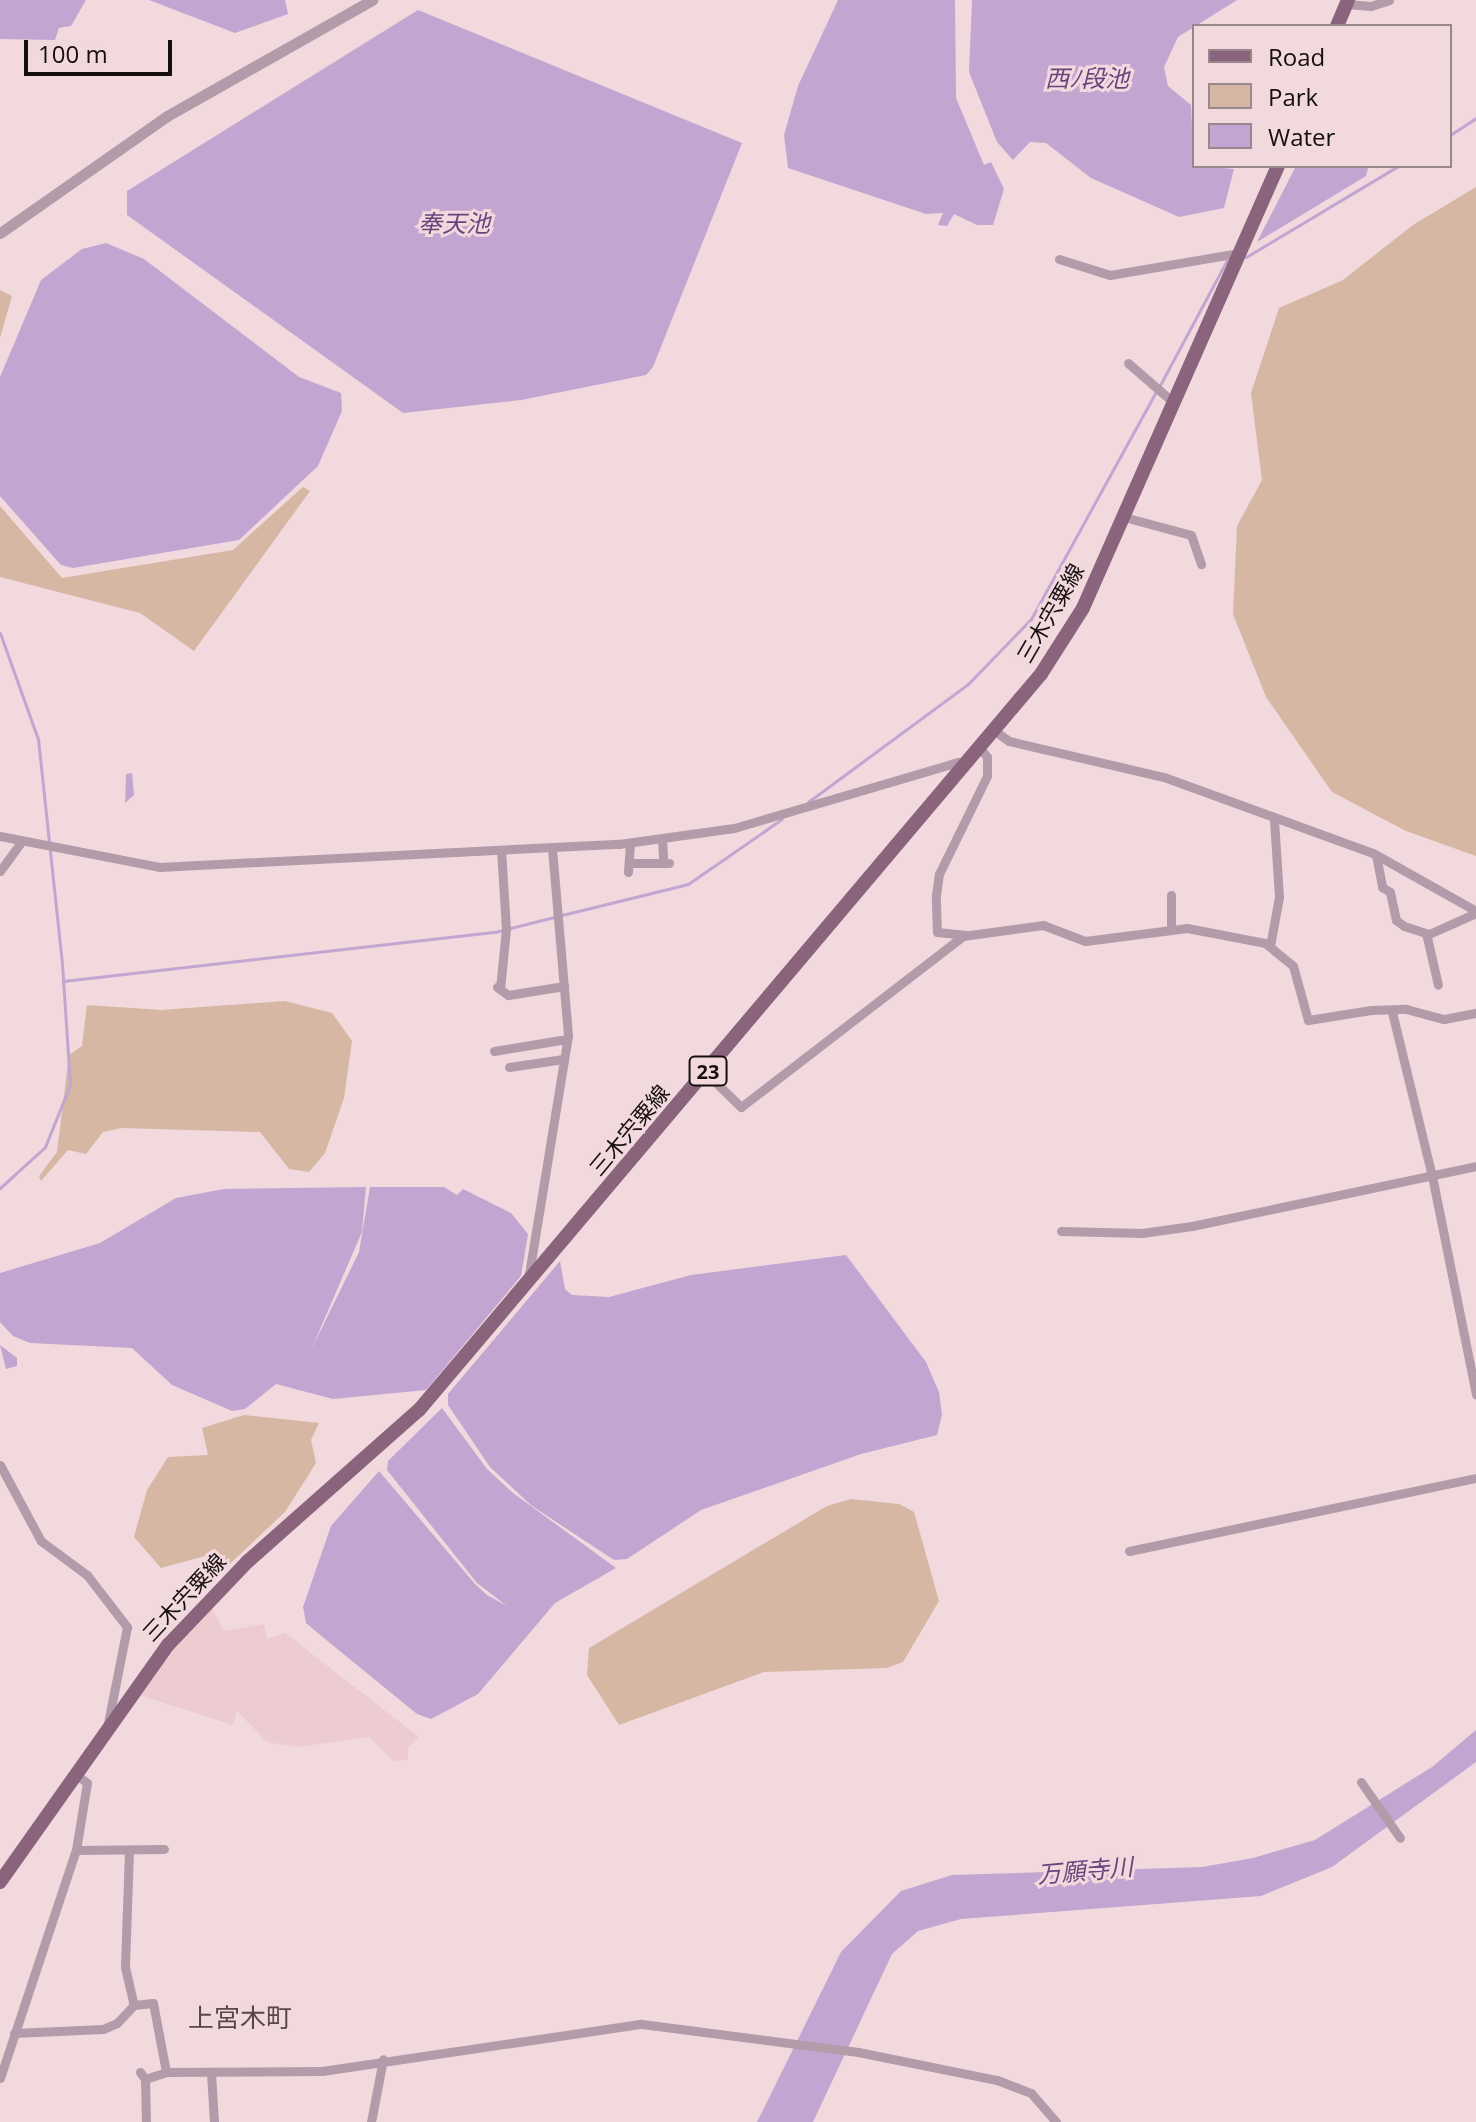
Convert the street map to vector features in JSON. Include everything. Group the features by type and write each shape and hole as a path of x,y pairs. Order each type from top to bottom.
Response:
{"main road":[{"path":"1338,24 1348,2"},
{"name":"三木宍粟線","path":"0,1882 107,1728 205,1604 419,1410 995,731 1062,645 1124,517 1277,168"}],"street":[{"path":"0,233 167,116 372,0"},
{"path":"1348,2 1371,6 1389,0"},
{"path":"1059,259 1110,275 1239,253"},
{"path":"1128,363 1174,403"},
{"path":"1124,517 1191,535 1201,564"},
{"path":"995,731 1009,741 1164,777 1376,855 1476,912"},
{"path":"980,748 987,757 987,776 939,874 937,932 966,935 1043,925 1085,941 1171,928 1226,933 1270,946 1293,966 1308,1020 1406,1009 1444,1019 1476,1013"},
{"path":"0,836 159,867 630,843 734,828 958,762 965,766"},
{"path":"1270,946 1279,897 1274,819"},
{"path":"630,843 628,868 666,861 662,838"},
{"path":"0,871 22,841"},
{"path":"529,1283 567,1039 552,848"},
{"path":"501,850 506,929 497,987 524,995 564,986"},
{"path":"1376,855 1382,887 1390,892 1396,920 1426,933 1476,912"},
{"path":"1171,895 1171,928"},
{"path":"1426,933 1438,985"},
{"path":"706,1073 741,1107 966,935"},
{"path":"1392,1012 1432,1176 1476,1395"},
{"path":"494,1051 567,1039"},
{"path":"509,1067 563,1059"},
{"path":"1061,1231 1155,1231 1476,1166"},
{"path":"0,1465 41,1541 87,1575 127,1627 107,1728"},
{"path":"1129,1551 1476,1478"},
{"path":"0,2078 76,1850 87,1783 76,1774"},
{"path":"1364,1786 1400,1838"},
{"path":"76,1850 164,1849"},
{"path":"129,1851 125,1967 134,2005"},
{"path":"0,2032 13,2036 103,2029 117,2023 134,2005 153,2003 166,2072"},
{"path":"146,2122 143,2075 166,2072 322,2071 383,2059 642,2024 848,2052 997,2080 1031,2093 1056,2122"},
{"path":"371,2122 383,2059"},
{"path":"211,2073 214,2122"}],"shaded area":[{"path":"211,1606 224,1631 264,1624 267,1639 285,1633 419,1737 408,1747 408,1760 393,1761 369,1737 297,1747 267,1742 237,1711 233,1725 136,1694"}],"green space":[{"path":"1476,187 1476,856 1406,831 1332,792 1266,697 1233,614 1237,526 1262,480 1251,393 1279,308 1343,280 1413,225"},
{"path":"0,290 12,296 0,338"},
{"path":"303,487 310,491 194,651 140,613 0,577 0,506 62,578 233,550"},
{"path":"285,1001 332,1013 352,1041 344,1098 325,1153 309,1172 289,1169 260,1132 122,1128 103,1132 86,1154 68,1150 41,1181 39,1176 57,1152 69,1055 82,1046 87,1005 161,1010"},
{"path":"244,1415 319,1423 311,1440 316,1463 285,1512 222,1571 205,1556 161,1568 134,1537 147,1490 168,1457 208,1455 202,1428"},
{"path":"851,1499 899,1504 914,1512 939,1601 903,1662 887,1668 764,1672 619,1725 587,1675 589,1648 827,1506"}],"water":[{"path":"0,0 86,0 71,26 59,28 55,40 0,39"},
{"path":"149,0 285,0 288,14 235,33"},
{"path":"838,0 955,0 956,98 984,165 991,162 1004,189 993,225 977,225 954,214 947,226 938,225 943,213 926,214 788,168 784,135 798,86"},
{"name":"西ﾉ段池","path":"972,0 1237,0 1199,24 1192,24 1192,28 1178,37 1164,67 1168,86 1191,105 1192,168 1234,169 1224,208 1179,217 1091,178 1046,143 1030,142 1013,160 997,142 969,72"},
{"name":"奉天池","path":"418,10 742,143 653,367 646,375 521,400 403,413 127,215 127,191"},
{"path":"1295,168 1368,168 1366,176 1257,242"},
{"path":"106,243 144,259 299,377 341,393 342,411 318,466 239,540 73,568 61,565 0,496 0,377 41,280 82,249"},
{"path":"132,773 134,795 125,803 126,774"},
{"path":"366,1187 362,1232 311,1350 359,1252 370,1187 444,1187 457,1195 463,1189 511,1213 528,1234 521,1276 426,1390 333,1399 276,1384 245,1409 232,1411 172,1385 132,1348 30,1343 13,1336 0,1322 0,1273 100,1243 176,1198 224,1189"},
{"path":"846,1255 926,1362 939,1392 942,1415 937,1435 861,1454 701,1510 627,1559 614,1560 532,1506 490,1467 448,1405 448,1394 560,1261 565,1289 572,1295 609,1297 691,1275"},
{"path":"0,1345 17,1358 17,1366 6,1369"},
{"path":"442,1408 487,1469 513,1493 616,1568 555,1603 478,1694 431,1719 417,1714 306,1623 303,1607 331,1526 379,1471 475,1584 507,1606 477,1583 387,1470 388,1461"},
{"path":"1476,1730 1476,1762 1332,1867 1261,1896 961,1919 918,1931 892,1954 813,2122 757,2122 841,1952 901,1891 952,1875 1202,1867 1253,1858 1315,1840 1432,1767"}],"waterway":[{"path":"1452,134 1476,118"},
{"path":"1246,257 1395,168"},
{"path":"1160,385 1228,258"},
{"path":"808,802 968,684 1031,619 1156,392"},
{"path":"0,633 38,739 62,964 70,1085 45,1147 0,1188"},
{"path":"562,915 688,884 782,819"},
{"path":"63,981 495,932 554,917"}],"district":[{"name":"上宮木町","path":"240,2018"}],"water label":[{"name":"万願寺川","path":"1085,1870"}]}
